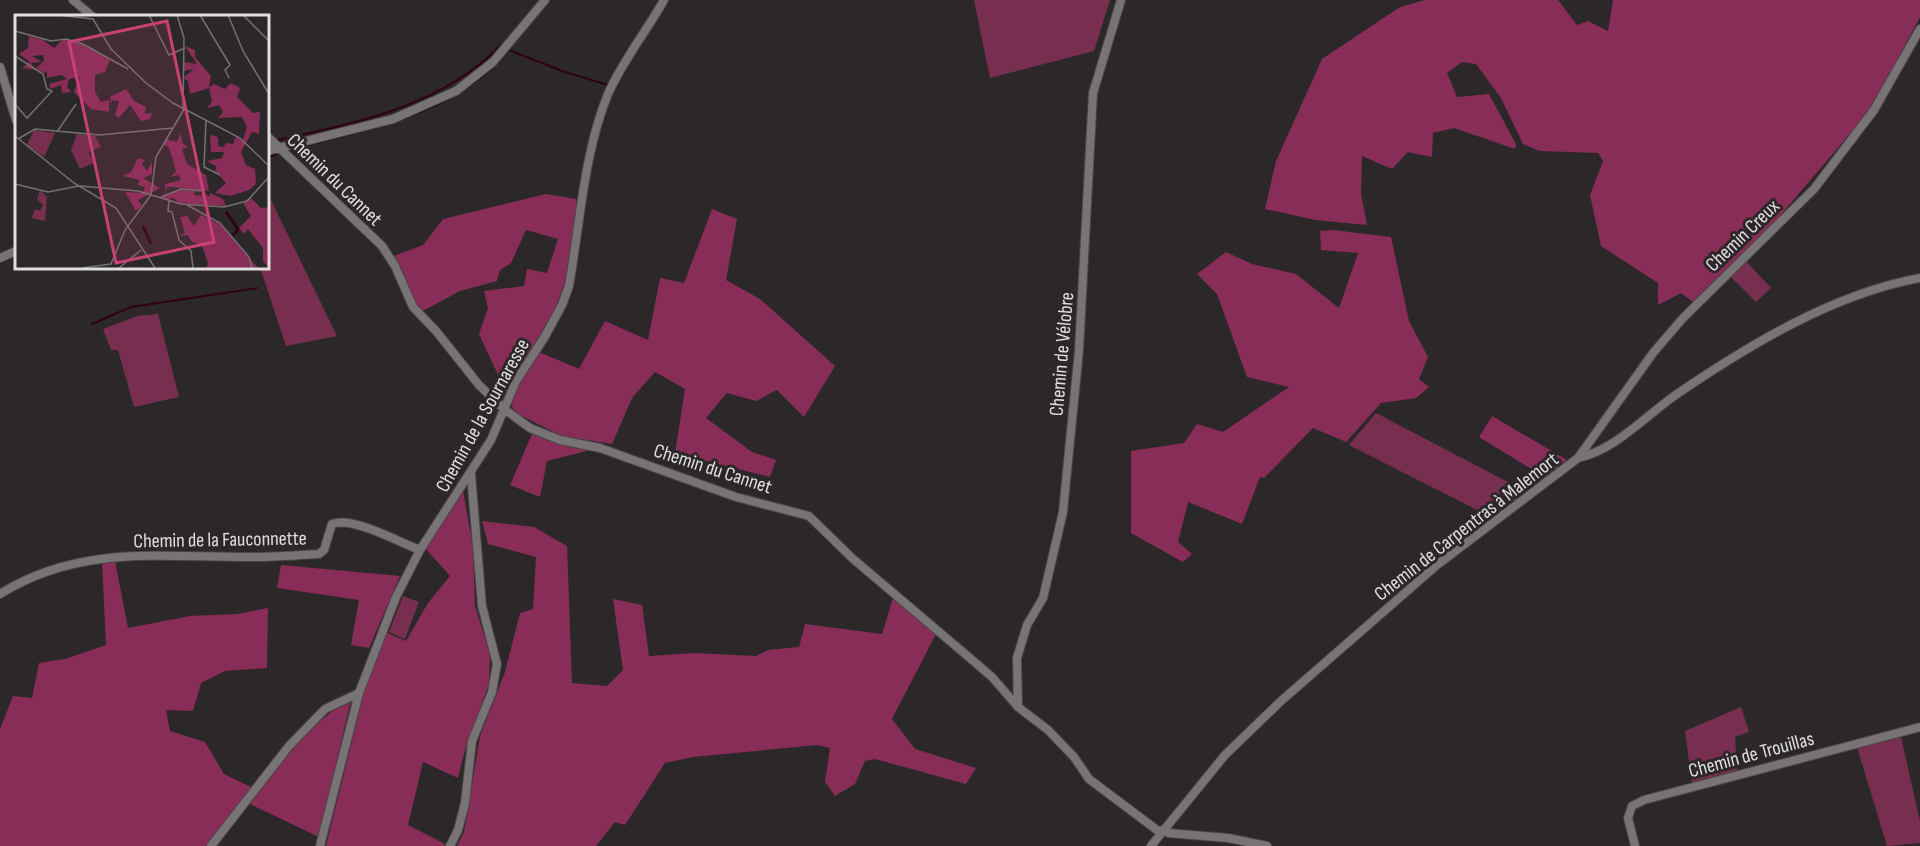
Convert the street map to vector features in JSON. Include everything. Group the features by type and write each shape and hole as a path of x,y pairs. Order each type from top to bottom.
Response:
{"street":[{"path":"73,0 91,15"},
{"path":"268,151 383,122 456,91 493,62 545,0"},
{"name":"Chemin de la Sournaresse","path":"320,846 359,693 381,633 420,550 491,440 516,381 562,305 569,286 592,142 608,94 628,54 664,0"},
{"name":"Chemin de Vélobre","path":"1018,707 1017,657 1027,625 1043,598 1063,512 1080,338 1093,93 1121,0"},
{"name":"Chemin Creux","path":"1578,458 1653,353 1713,286 1814,189 1874,110 1920,29"},
{"path":"0,67 15,117"},
{"name":"Chemin du Cannet","path":"268,137 381,246 395,266 413,307 436,331 479,385 504,409 530,428 560,440 600,448 736,496 809,516 902,602 992,677 1018,707 1048,730 1074,757 1089,779 1163,831"},
{"path":"0,258 15,251"},
{"name":"Chemin de Carpentras à Malemort","path":"1151,846 1225,755 1281,701 1437,565 1578,458 1593,455 1622,437 1676,395 1781,331 1869,292 1920,278"},
{"path":"450,846 458,830 465,803 472,741 492,692 497,664 482,606 471,474"},
{"name":"Chemin de la Fauconnette","path":"0,594 17,584 81,560 186,555 255,557 319,554 324,550 332,524 338,522 367,528 420,550"},
{"path":"211,846 289,746 324,709 359,693"},
{"name":"Chemin de Trouillas","path":"1635,846 1628,818 1632,806 1644,800 1920,727"},
{"path":"1163,831 1244,840 1267,846"}],"shaded area":[{"path":"974,0 1110,0 1094,51 990,78"},
{"path":"1425,0 1558,0 1577,25 1588,21 1608,31 1613,0 1920,0 1920,17 1871,109 1772,225 1693,302 1681,293 1658,305 1658,283 1601,246 1590,195 1603,161 1598,153 1540,151 1523,144 1501,98 1476,64 1462,62 1447,73 1457,97 1489,94 1516,144 1515,149 1454,128 1433,133 1432,157 1408,152 1392,169 1362,156 1361,194 1367,225 1315,220 1265,209 1276,161 1322,59 1400,7"},
{"path":"268,194 337,336 286,346 260,268 268,268"},
{"path":"546,194 576,199 577,218 573,249 562,290 548,325 507,394 479,334 488,308 484,291 524,286 527,269 547,273 558,239 526,230 511,263 500,270 497,281 460,291 423,311 416,305 394,256 423,245 443,219"},
{"path":"712,209 737,219 726,280 760,299 835,366 804,417 777,390 756,401 727,393 706,418 752,452 776,460 770,477 675,453 685,389 655,372 632,398 612,444 562,436 514,412 510,399 539,352 579,369 605,321 648,340 660,278 684,283"},
{"path":"1333,230 1391,237 1409,321 1428,357 1419,379 1429,387 1416,398 1381,403 1346,442 1313,428 1264,478 1260,477 1242,524 1188,502 1178,542 1192,554 1183,562 1131,533 1131,451 1184,443 1197,424 1223,432 1289,387 1247,377 1217,294 1197,274 1226,252 1252,264 1296,274 1339,308 1358,253 1321,250 1320,231"},
{"path":"1745,260 1771,288 1756,302 1729,275"},
{"path":"158,314 179,397 134,407 118,350 111,350 103,329 137,316"},
{"path":"1376,413 1527,492 1491,517 1349,445"},
{"path":"1492,416 1567,460 1546,478 1479,437"},
{"path":"532,434 590,450 547,461 540,497 510,485"},
{"path":"463,491 473,547 475,606 490,654 489,684 465,750 458,778 423,762 408,825 445,844 444,846 326,846 365,688 385,632 406,641 428,603 450,576 424,547"},
{"path":"482,521 534,527 567,546 572,683 607,686 623,670 613,599 642,605 649,656 694,653 756,656 768,650 799,647 805,624 882,634 893,598 936,634 892,719 915,749 976,768 966,784 875,759 865,761 855,784 835,796 825,782 830,748 817,745 693,757 665,763 625,825 615,822 596,846 457,846 464,832 480,736 505,672 520,613 533,609 536,557 488,544"},
{"path":"115,561 128,628 190,616 237,614 268,608 267,668 225,671 201,683 193,711 166,710 170,731 205,742 224,774 251,787 209,846 0,846 0,729 13,696 32,698 39,663 65,659 106,645 102,562"},
{"path":"281,565 400,576 369,648 351,645 359,600 277,588"},
{"path":"403,596 419,602 405,639 389,632"},
{"path":"351,700 319,837 250,804 282,762 310,731 338,707"},
{"path":"1741,707 1749,732 1735,737 1737,772 1692,784 1685,731"},
{"path":"1901,737 1920,821 1920,843 1887,846 1857,747"}],"waterway":[{"path":"279,140 398,109 453,83 478,66 501,45"},
{"path":"402,119 461,92 487,73 509,50 562,71 608,85"},
{"path":"291,150 388,124"},
{"path":"268,158 279,153"},
{"path":"92,324 131,307 257,288"}]}
